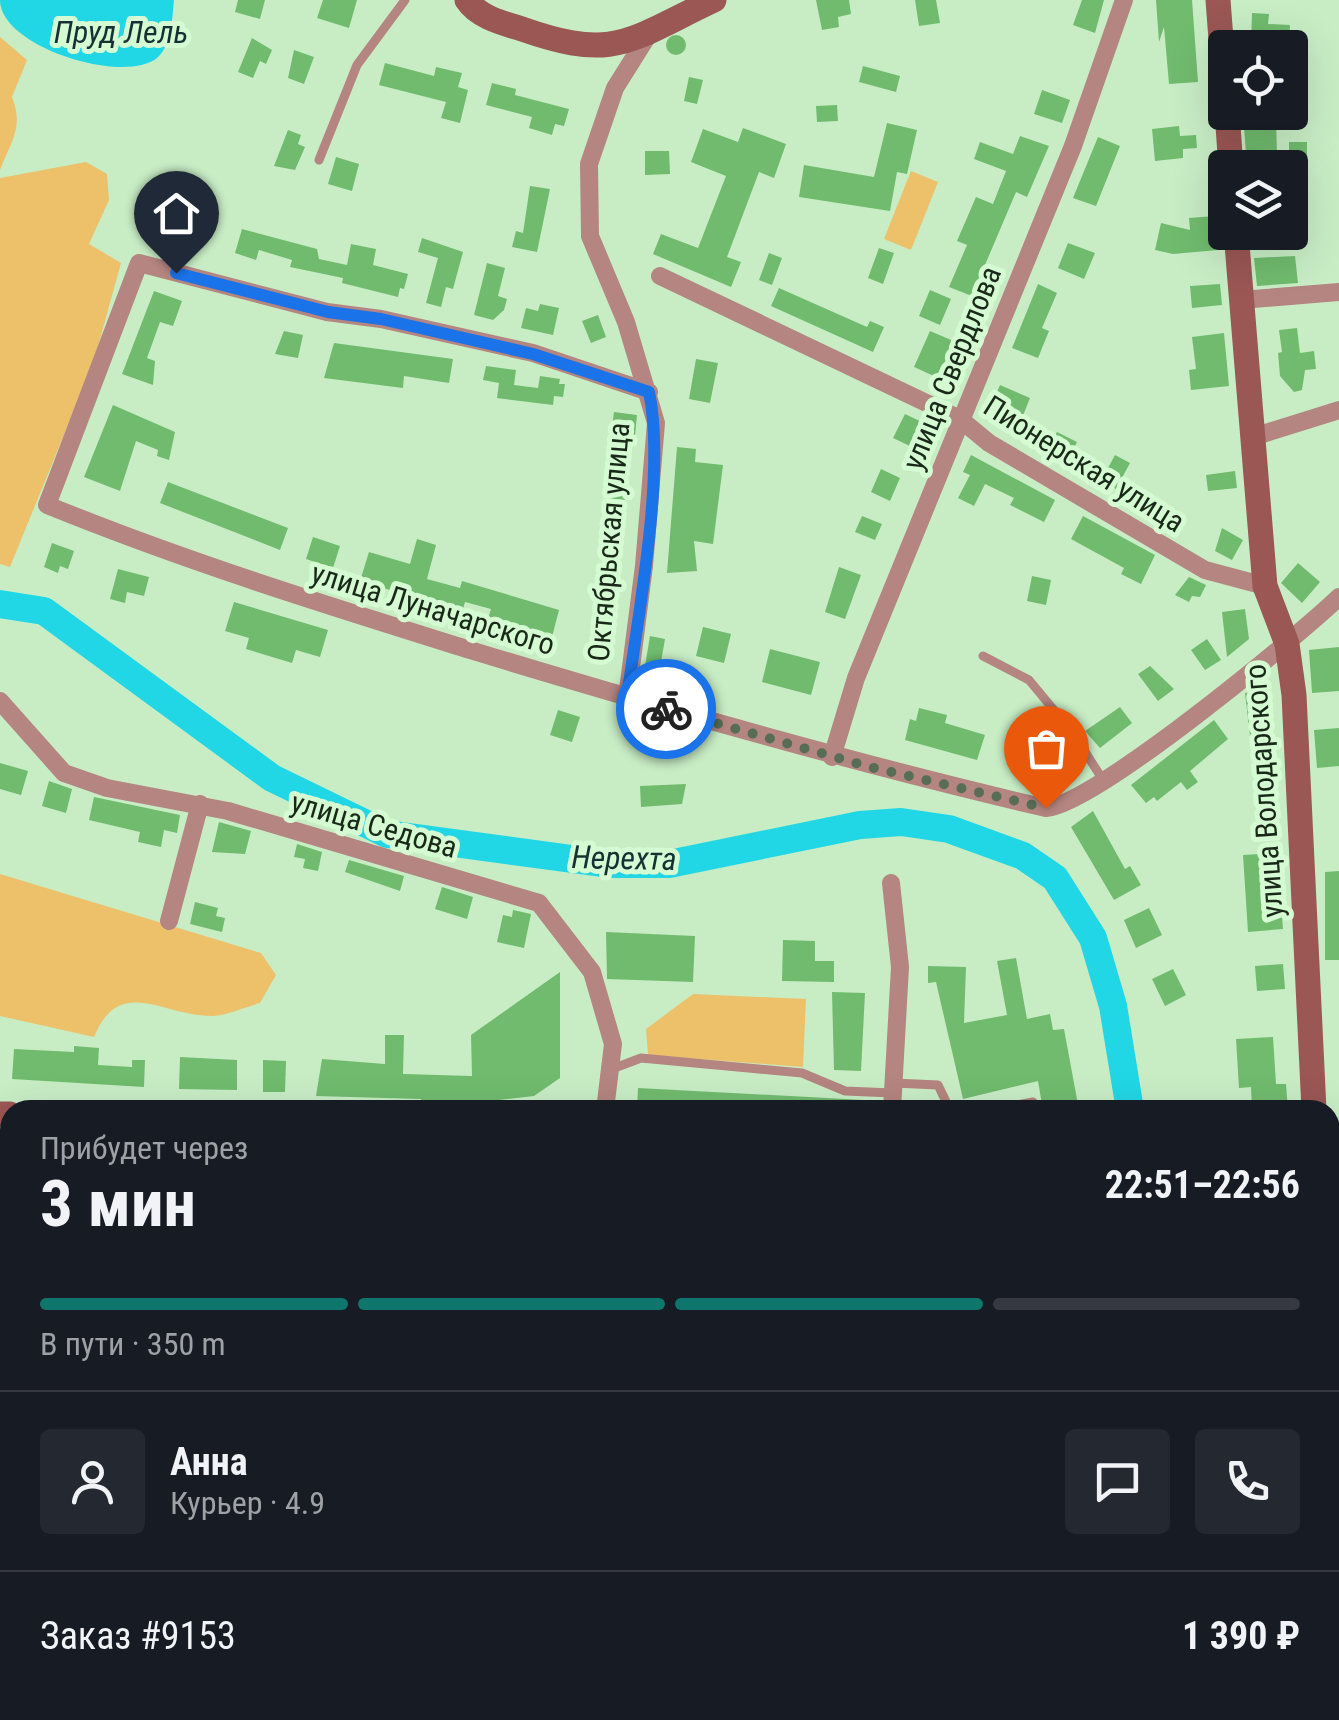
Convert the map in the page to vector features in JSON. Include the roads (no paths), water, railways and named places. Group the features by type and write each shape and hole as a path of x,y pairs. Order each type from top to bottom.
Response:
{"main road":[{"path":"468,0 492,19 577,47 603,48 714,0"},
{"name":"Октябрьская улица","path":"653,29 661,0"},
{"path":"1218,0 1220,30"},
{"name":"улица Володарского","path":"1237,250 1265,586 1287,644 1294,695 1314,1100"}],"street":[{"name":"улица Свердлова","path":"832,756 856,678 1074,146 1124,0"},
{"name":"Октябрьская улица","path":"627,698 644,566 656,423 649,392 590,236 589,164 615,88 653,29"},
{"name":"улица Луначарского","path":"649,392 533,354 381,319 328,312 139,263 48,505 180,560 627,698 832,756 1046,808 1072,803 1287,644 1339,598"},
{"name":"Пионерская улица","path":"660,276 960,419 988,443 1205,570 1265,586"},
{"path":"1241,300 1339,292"},
{"path":"1253,437 1339,410"},
{"name":"улица Седова","path":"0,701 64,773 107,788 200,804 539,903 592,972 613,1044 606,1100"},
{"path":"169,921 200,804"},
{"path":"890,884 900,967 893,1095"}],"lane":[{"path":"318,160 357,64 405,0"},
{"path":"983,656 1029,680 1073,734 1103,780"},
{"path":"610,1070 641,1058 802,1074 845,1092 893,1095 938,1085 945,1100"}],"water":[{"name":"Пруд Лель","path":"0,0 174,0 162,53 141,65 119,67 66,57 41,46 20,33 5,17"}],"waterway":[{"name":"Нерехта","path":"0,604 44,611 272,778 387,834 609,864 669,864 860,825 901,822 949,829 1023,856 1055,878 1093,938 1113,1006 1128,1100"}]}
